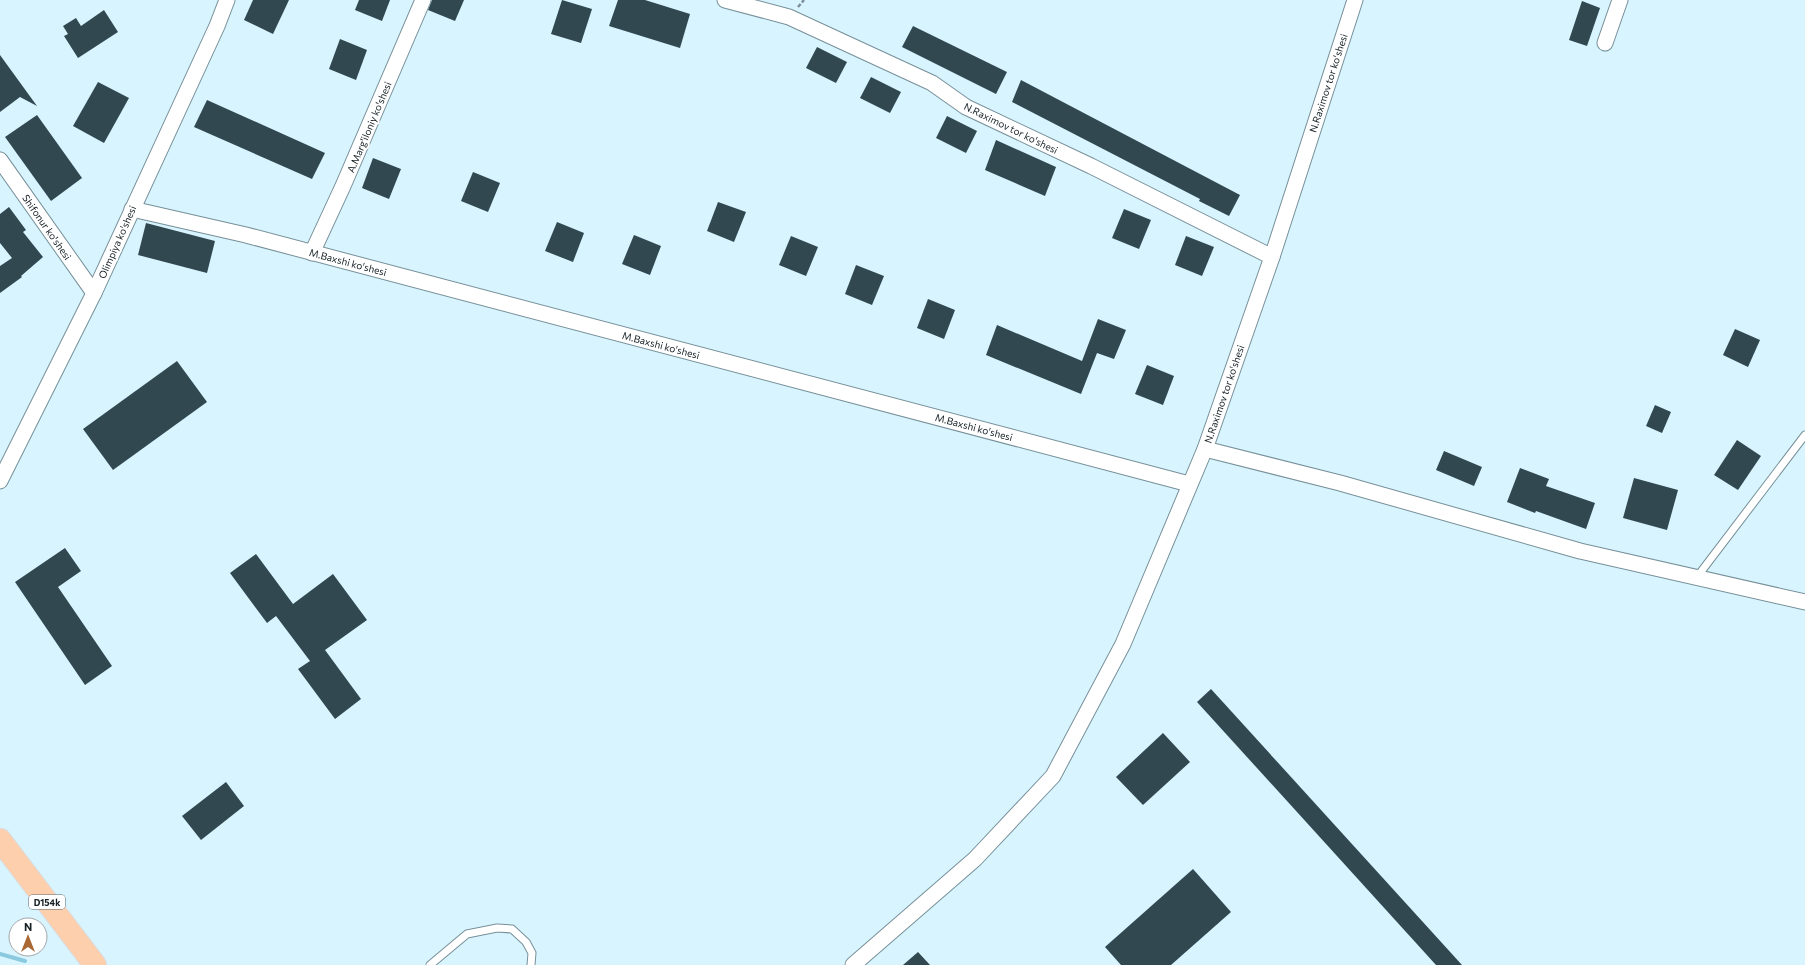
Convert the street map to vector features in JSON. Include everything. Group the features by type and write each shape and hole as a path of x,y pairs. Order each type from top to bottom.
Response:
{"main road":[{"name":"D154k","path":"0,840 95,965"}],"street":[{"name":"Olimpiya ko'shesi","path":"0,481 94,293 214,33 227,0"},
{"name":"A.Marg'iloniy ko'shesi","path":"312,253 344,186 423,0"},
{"name":"N.Raximov tor ko'shesi","path":"725,0 789,17 932,83 966,107 1091,166 1272,257"},
{"name":"N.Raximov tor ko'shesi","path":"853,965 975,859 1053,776 1123,644 1204,449 1272,257 1355,0"},
{"path":"1605,43 1620,0"},
{"name":"Shifonur ko'shesi","path":"0,160 94,293"},
{"name":"M.Baxshi ko'shesi","path":"132,208 312,253 1189,484"},
{"path":"1204,449 1347,485 1580,551 1805,602"}],"lane":[{"path":"1697,577 1805,435"},
{"path":"430,965 467,934 497,928 512,929 526,942 532,953 531,965"}],"building":[{"path":"253,0 289,0 273,34 244,20"},
{"path":"359,0 390,0 382,21 355,10"},
{"path":"432,0 464,0 455,21 428,10"},
{"path":"562,0 592,9 581,43 551,34"},
{"path":"618,0 645,0 690,14 680,48 609,26"},
{"path":"1582,1 1600,8 1587,46 1569,40"},
{"path":"104,10 118,32 78,58 64,36 68,34 63,26 76,18 81,26"},
{"path":"913,26 1007,72 996,94 902,47"},
{"path":"340,39 367,50 356,80 329,69"},
{"path":"817,47 847,62 836,83 806,68"},
{"path":"0,55 37,106 20,97 0,112"},
{"path":"871,77 901,92 890,113 860,98"},
{"path":"1021,80 1240,195 1229,216 1199,201 1200,199 1012,102"},
{"path":"98,82 129,98 104,143 73,126"},
{"path":"207,100 325,153 312,179 194,127"},
{"path":"37,115 82,178 51,201 5,137"},
{"path":"947,116 977,131 966,153 936,138"},
{"path":"996,140 1056,167 1045,196 985,170"},
{"path":"373,158 401,169 389,199 362,188"},
{"path":"473,172 500,183 488,212 461,201"},
{"path":"718,202 746,212 734,242 707,231"},
{"path":"9,207 26,230 23,232 43,257 21,276 22,277 0,293 0,266 12,258 0,243 0,214"},
{"path":"1124,209 1151,220 1139,249 1112,238"},
{"path":"557,222 584,233 573,262 545,251"},
{"path":"146,223 215,241 207,273 138,255"},
{"path":"634,235 661,246 650,275 622,264"},
{"path":"791,236 818,247 806,276 779,265"},
{"path":"1186,236 1214,247 1202,276 1175,265"},
{"path":"856,265 884,276 872,305 845,294"},
{"path":"928,299 955,310 944,339 917,328"},
{"path":"1098,319 1126,330 1114,359 1097,353 1081,394 986,355 997,325 1082,361"},
{"path":"1735,329 1760,340 1748,367 1723,355"},
{"path":"177,361 207,402 113,470 83,429"},
{"path":"1147,365 1174,376 1163,405 1135,394"},
{"path":"1655,405 1671,412 1662,433 1646,426"},
{"path":"1737,440 1761,456 1738,490 1714,475"},
{"path":"1444,451 1482,467 1474,486 1436,470"},
{"path":"1520,468 1549,479 1546,486 1595,503 1586,529 1536,511 1535,513 1507,502"},
{"path":"1634,478 1678,490 1667,530 1623,518"},
{"path":"65,548 81,571 58,587 112,666 85,685 15,582"},
{"path":"256,554 293,604 333,574 367,620 325,650 361,699 335,719 298,669 310,661 276,616 267,623 230,573"},
{"path":"1211,689 1462,965 1436,965 1197,702"},
{"path":"1163,733 1190,762 1143,805 1116,777"},
{"path":"226,782 244,806 201,840 182,816"},
{"path":"1193,869 1231,912 1171,965 1121,965 1105,947"},
{"path":"918,952 930,965 903,965"}],"waterway":[{"path":"0,954 25,961"}]}
